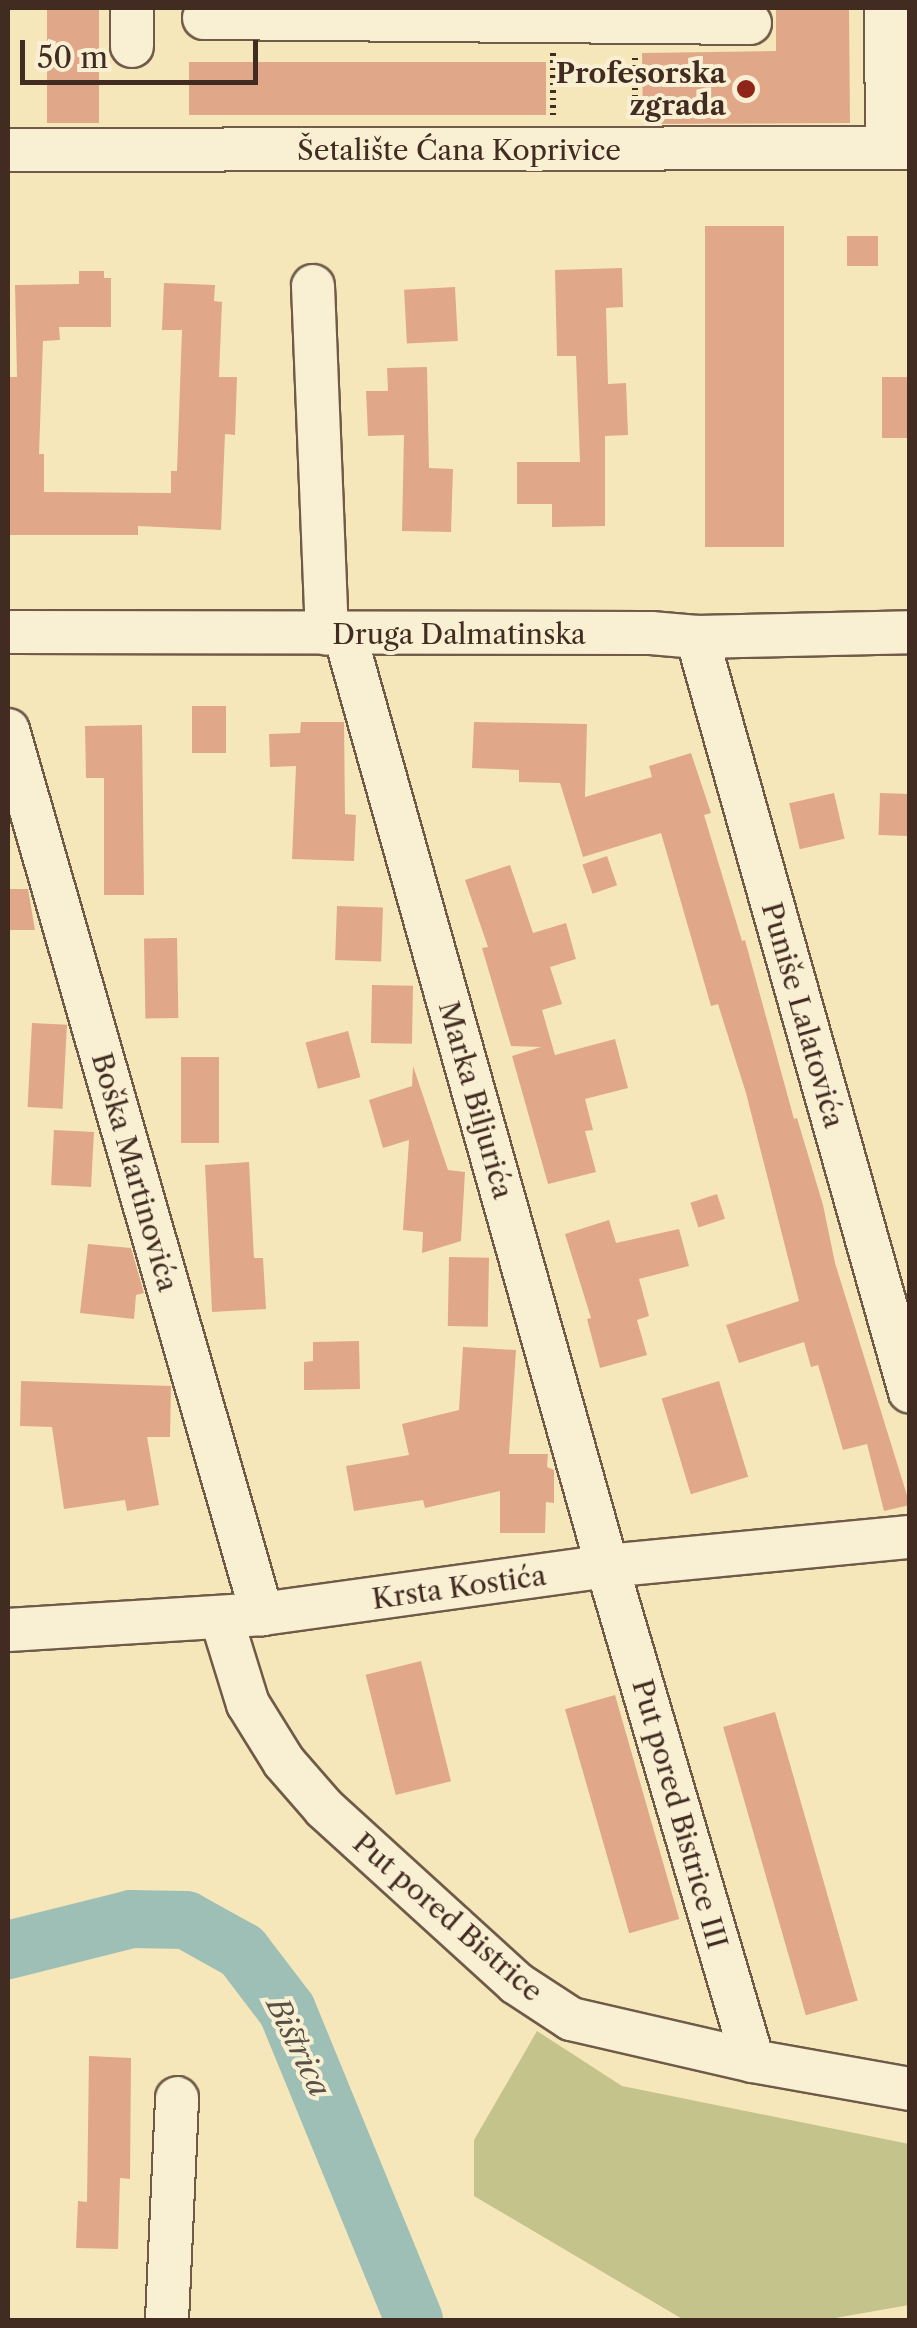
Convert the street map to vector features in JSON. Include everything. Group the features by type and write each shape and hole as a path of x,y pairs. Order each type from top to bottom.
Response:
{"street":[{"path":"886,8 898,148"},
{"path":"204,18 348,13 750,23"},
{"name":"Šetalište Ćana Koprivice","path":"8,150 898,148"},
{"name":"Marka Biljurića","path":"314,286 336,634 608,1566"},
{"name":"Druga Dalmatinska","path":"8,632 696,637 910,632"},
{"name":"Puniše Lalatovića","path":"696,637 910,1392"},
{"name":"Boška Martinovića","path":"8,730 262,1614"},
{"name":"Krsta Kostića","path":"8,1630 262,1614 608,1566 910,1537"},
{"name":"Put pored Bistrice III","path":"608,1566 752,2062"},
{"name":"Put pored Bistrice","path":"220,1617 248,1704 284,1762 325,1809 516,1983 571,2019 752,2062 910,2089"},
{"path":"167,2320 177,2098"}],"path":[{"path":"552,47 553,150"},
{"path":"635,47 636,150"}],"shaded area":[{"path":"537,2031 622,2086 909,2144 909,2305 824,2320 684,2320 474,2196 474,2140"}],"building":[{"path":"47,8 99,8 99,123 47,123"},
{"name":"Profesorska zgrada","path":"776,8 849,8 850,123 643,124 642,53 776,51"},
{"path":"189,62 546,62 546,115 189,115"},
{"path":"705,226 784,226 784,547 705,547"},
{"path":"847,236 878,236 878,266 847,266"},
{"path":"622,268 623,307 606,308 608,384 626,383 628,435 605,436 605,526 552,527 552,504 517,504 517,462 580,462 576,356 557,356 555,270"},
{"path":"79,271 104,271 104,278 111,278 111,327 59,327 60,340 43,341 39,454 44,454 44,492 171,493 171,471 177,471 182,330 162,330 164,283 215,285 214,301 222,302 219,377 237,377 235,435 225,434 221,530 138,526 138,535 8,535 8,377 17,377 15,285 79,284"},
{"path":"455,287 458,341 407,344 404,290"},
{"path":"427,367 429,468 453,469 451,532 402,531 404,435 368,436 366,391 388,391 387,368"},
{"path":"882,377 910,377 910,438 882,438"},
{"path":"192,706 226,706 226,753 192,753"},
{"path":"301,722 344,722 345,814 356,815 354,861 292,859 296,766 270,767 269,734 300,733"},
{"path":"474,722 587,724 585,797 652,777 649,766 691,753 711,813 704,815 742,941 745,940 794,1119 797,1118 823,1205 835,1263 910,1505 884,1511 867,1444 843,1450 818,1365 811,1367 804,1342 739,1363 726,1325 799,1301 746,1093 718,1004 711,1006 661,833 583,857 560,783 519,782 519,770 472,768"},
{"path":"142,725 144,895 104,895 104,778 86,778 85,726"},
{"path":"834,793 845,839 800,849 789,803"},
{"path":"880,793 910,794 909,836 879,835"},
{"path":"607,856 617,885 593,894 582,864"},
{"path":"510,865 533,933 566,923 576,959 550,967 562,1004 542,1010 555,1055 615,1039 628,1088 585,1099 593,1130 585,1131 596,1172 548,1184 512,1056 541,1047 511,1046 482,948 488,947 465,880"},
{"path":"8,889 28,889 35,930 8,930"},
{"path":"337,906 383,908 381,962 335,960"},
{"path":"177,938 178,1018 145,1019 144,939"},
{"path":"372,985 413,986 412,1044 371,1043"},
{"path":"32,1023 67,1025 63,1109 28,1107"},
{"path":"348,1031 360,1077 318,1089 305,1042"},
{"path":"181,1057 219,1057 219,1143 181,1143"},
{"path":"413,1066 448,1170 465,1172 461,1241 422,1253 423,1232 403,1230 409,1140 383,1148 369,1100 412,1086"},
{"path":"54,1130 94,1132 91,1187 51,1185"},
{"path":"249,1162 254,1258 263,1258 266,1309 212,1312 205,1165"},
{"path":"717,1194 725,1219 698,1227 690,1203"},
{"path":"609,1220 616,1243 679,1229 689,1266 639,1279 649,1316 637,1320 647,1355 600,1368 587,1319 591,1318 565,1234"},
{"path":"88,1244 131,1248 144,1293 136,1295 134,1319 80,1313"},
{"path":"449,1257 489,1258 488,1327 448,1326"},
{"path":"359,1341 360,1389 304,1390 304,1362 313,1361 313,1342"},
{"path":"463,1347 516,1350 509,1454 548,1454 547,1467 554,1470 554,1503 546,1502 545,1533 500,1533 500,1491 425,1508 423,1500 354,1511 346,1466 409,1455 402,1424 459,1410"},
{"path":"21,1381 171,1386 170,1437 147,1437 159,1505 127,1511 125,1500 64,1509 52,1427 20,1426"},
{"path":"719,1381 748,1477 691,1494 662,1399"},
{"path":"421,1661 451,1781 396,1795 366,1675"},
{"path":"615,1695 679,1919 629,1933 565,1709"},
{"path":"775,1712 858,2000 806,2015 723,1727"},
{"path":"89,2056 131,2058 130,2179 120,2178 118,2249 76,2248 78,2201 87,2202"}],"waterway":[{"name":"Bistrica","path":"8,1950 131,1919 186,1920 242,1951 287,2010 414,2320"}],"place":[{"name":"Profesorska zgrada","path":"746,89"}]}
